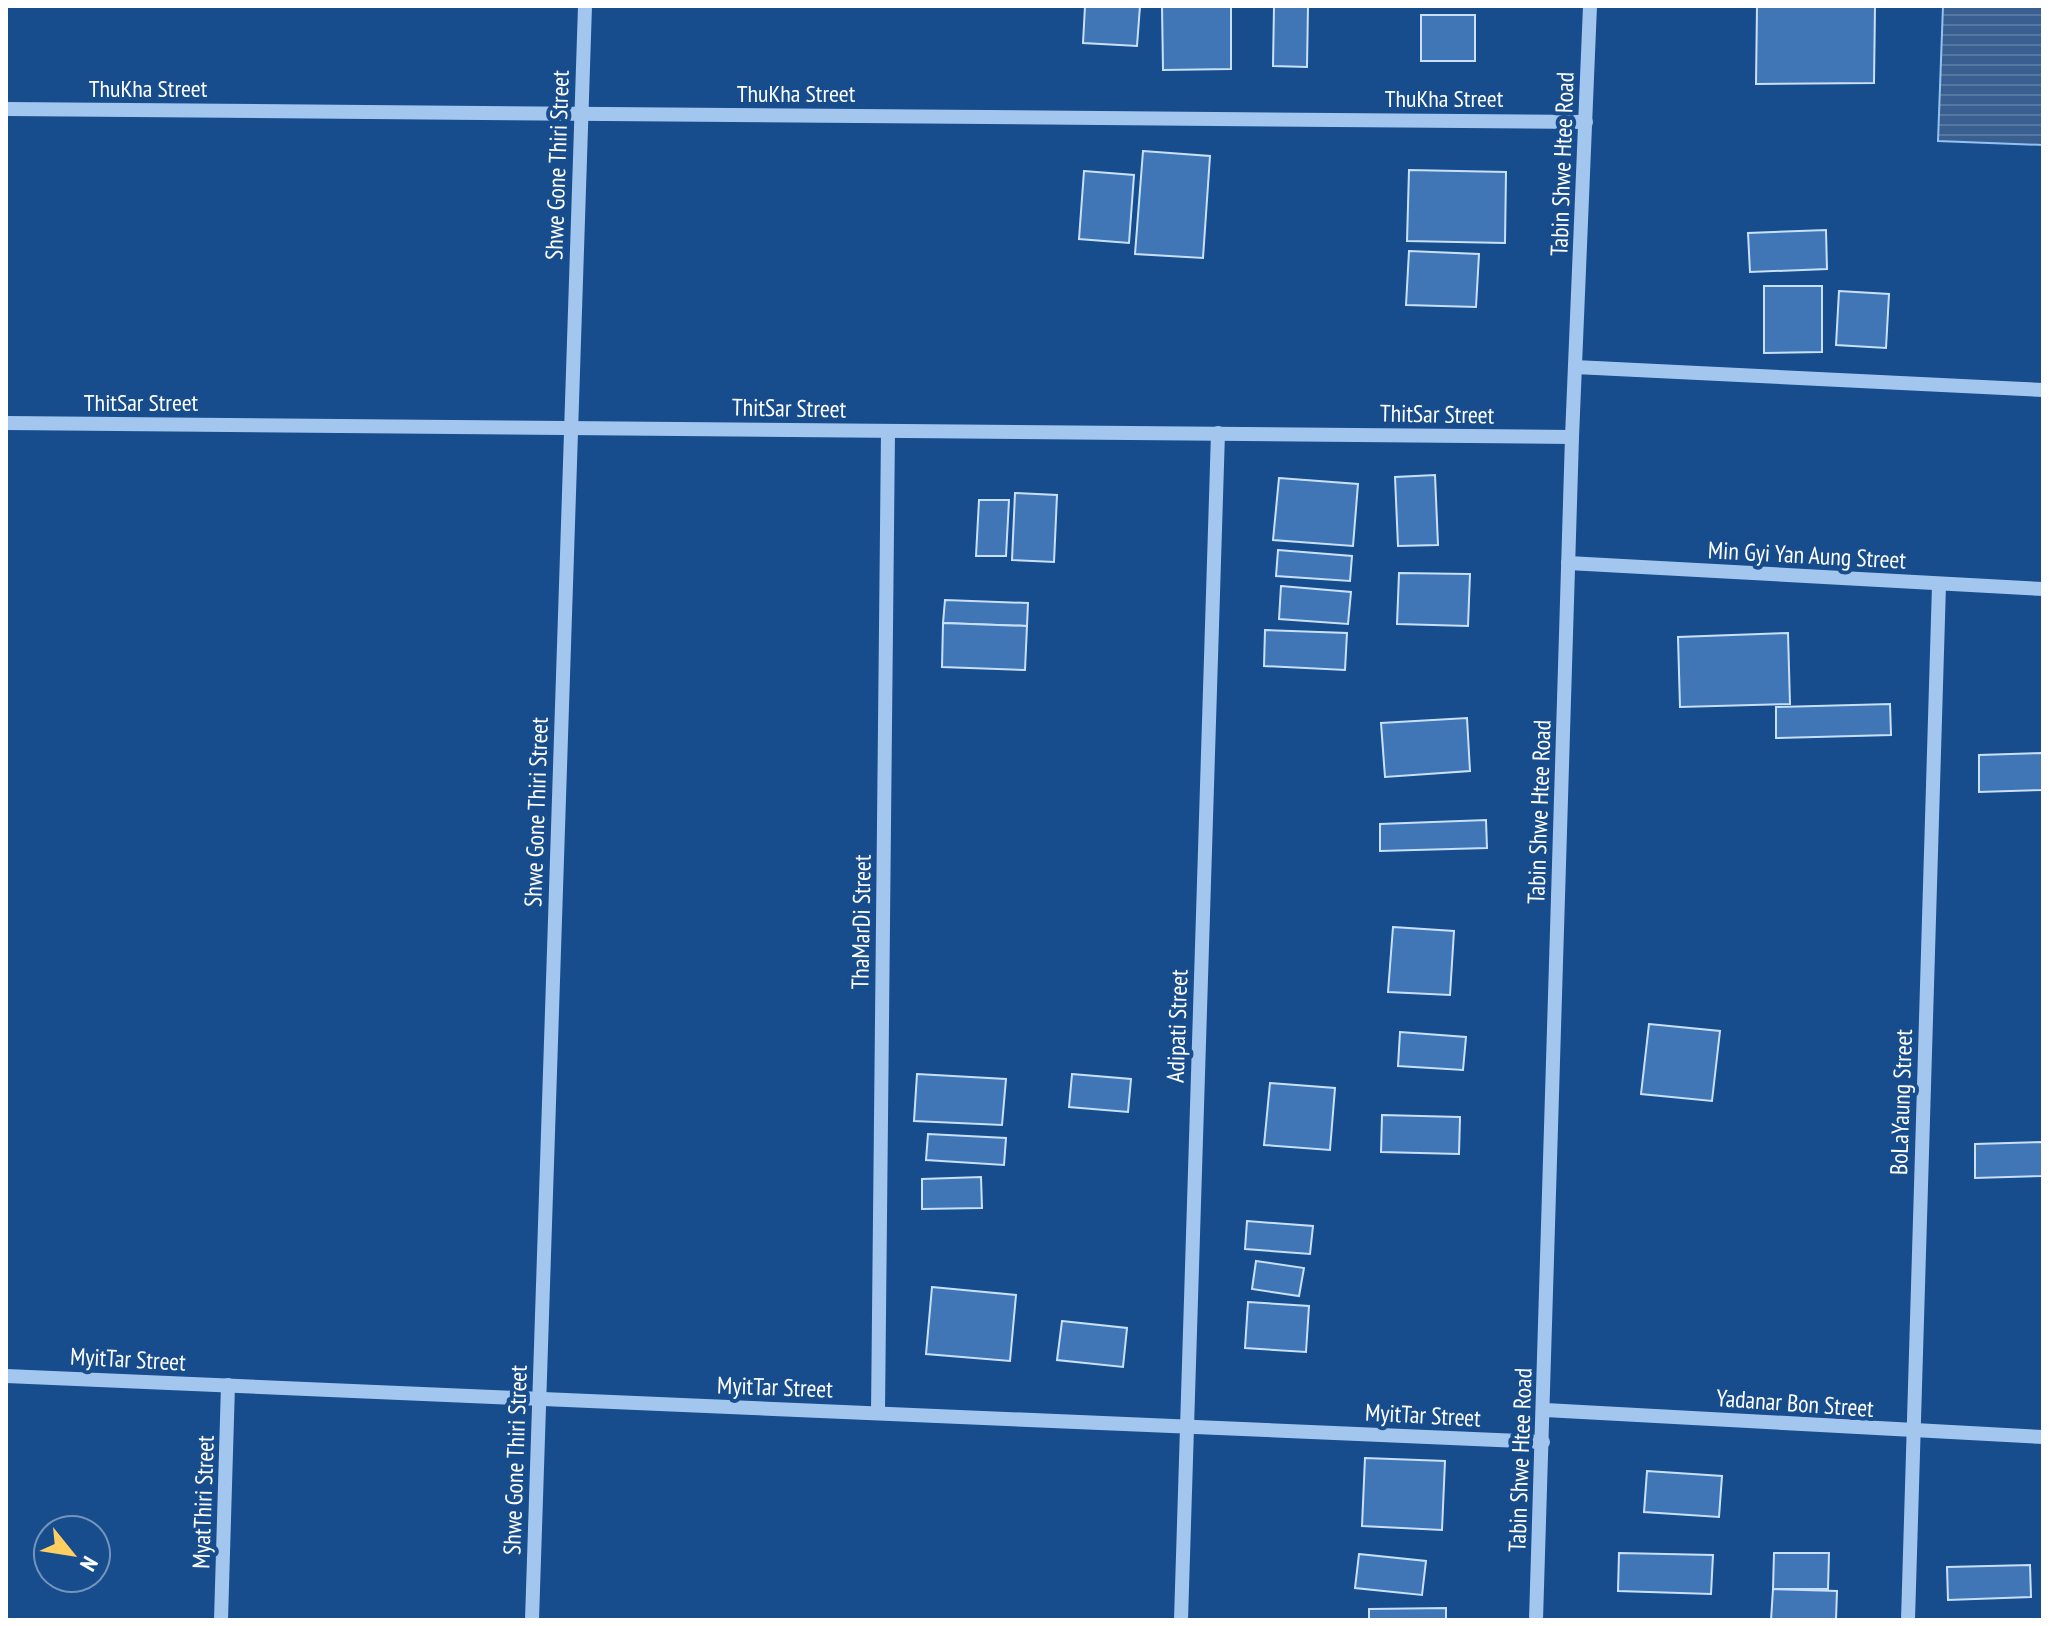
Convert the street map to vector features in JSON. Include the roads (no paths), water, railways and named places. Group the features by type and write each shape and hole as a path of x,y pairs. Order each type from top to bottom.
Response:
{"street":[{"name":"Shwe Gone Thiri Street","path":"532,1620 585,6"},
{"name":"Tabin Shwe Htee Road","path":"1536,1620 1545,1410 1572,437 1590,6"},
{"name":"ThuKha Street","path":"6,109 1586,122"},
{"path":"1575,367 2043,390"},
{"name":"ThitSar Street","path":"6,423 1572,437"},
{"name":"ThaMarDi Street","path":"878,1413 888,431"},
{"name":"Adipati Street","path":"1181,1620 1218,433"},
{"name":"Min Gyi Yan Aung Street","path":"1568,563 2043,589"},
{"name":"BoLaYaung Street","path":"1908,1620 1939,585"},
{"name":"MyitTar Street","path":"6,1376 1543,1442"},
{"name":"MyatThiri Street","path":"221,1620 228,1385"},
{"name":"Yadanar Bon Street","path":"1545,1410 1913,1433 2043,1437"}],"water":[{"path":"1943,6 2043,6 2043,145 1938,141"}]}
